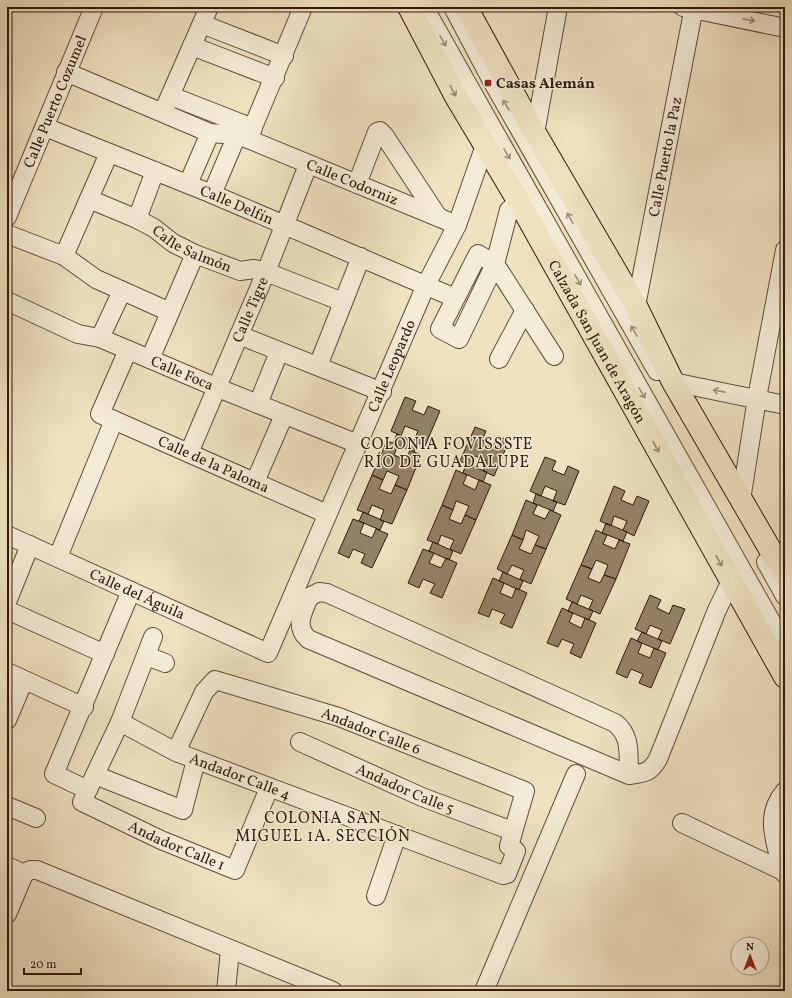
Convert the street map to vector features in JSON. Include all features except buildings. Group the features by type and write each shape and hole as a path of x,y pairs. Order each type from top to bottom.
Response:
{"main road":[{"name":"Calzada San Juan de Aragón","path":"409,7 455,95 519,202 785,677"},
{"path":"466,7 535,133 636,306 674,382 740,500 785,575"}],"street":[{"name":"Calle Puerto Cozumel","path":"7,217 94,7"},
{"path":"163,112 208,7"},
{"path":"212,194 246,134 274,78 303,7"},
{"path":"424,7 785,646"},
{"path":"453,7 491,79 785,596"},
{"path":"535,133 558,7"},
{"path":"690,8 785,28"},
{"name":"Calle Puerto la Paz","path":"636,306 690,8"},
{"path":"202,24 284,56"},
{"path":"192,46 274,78"},
{"path":"66,72 210,133 246,134"},
{"name":"Calle Codorniz","path":"171,96 308,165 457,225"},
{"name":"Calle Delfín","path":"45,127 212,194 455,298"},
{"path":"357,184 377,132 380,131 438,217"},
{"path":"188,184 210,133"},
{"name":"Calle Leopardo","path":"268,653 327,514 382,392 426,285 457,225 484,145"},
{"path":"64,256 109,153"},
{"name":"Calle Tigre","path":"189,453 218,388 266,272 308,165"},
{"path":"137,219 155,171"},
{"name":"Calle Salmón","path":"89,199 137,219 154,228 173,243 195,254 240,271 254,269 266,272 343,302"},
{"path":"519,202 510,210 495,264 459,340 440,329 478,254 495,264 554,356"},
{"path":"7,234 64,256 96,279 170,312"},
{"path":"740,500 757,398 785,250"},
{"path":"150,360 195,254"},
{"path":"318,366 361,257"},
{"path":"100,338 122,291"},
{"name":"Calle Foca","path":"7,301 78,334 100,338 218,388 358,444"},
{"path":"499,358 524,310"},
{"path":"239,335 314,367 318,366 382,392"},
{"path":"58,557 107,417 128,350"},
{"path":"258,404 279,352"},
{"path":"674,382 785,404"},
{"path":"255,482 284,415"},
{"name":"Calle de la Paloma","path":"107,417 327,514"},
{"name":"Calle del Águila","path":"7,535 268,653"},
{"path":"7,602 30,545"},
{"path":"629,775 628,738 623,729 615,723 328,593 319,592 309,597 299,623 302,633 308,639 629,775 642,774 652,770 658,759 717,610 731,581"},
{"path":"131,591 84,707 54,774 88,789 183,810 196,760"},
{"path":"7,610 105,654"},
{"path":"88,789 120,722 147,656 153,637"},
{"path":"147,656 165,663"},
{"path":"7,672 84,707"},
{"path":"7,720 24,680"},
{"name":"Andador Calle 4","path":"176,752 204,692 215,680"},
{"name":"Andador Calle 6","path":"215,680 339,717 525,792 512,831"},
{"name":"Andador Calle 4","path":"120,722 176,752 196,760 506,875 516,851 509,847 512,831"},
{"name":"Andador Calle 5","path":"300,742 422,797 512,831"},
{"path":"484,991 576,774"},
{"name":"Andador Calle 1","path":"88,789 160,840 235,870 269,788"},
{"path":"784,873 772,830 772,814 778,799 785,791"},
{"path":"7,806 36,818"},
{"path":"682,823 784,873"},
{"path":"376,896 397,835"},
{"path":"7,866 31,872 230,950 327,990"},
{"path":"7,914 31,872"},
{"path":"226,991 230,950"}],"place":[{"name":"Casas Alemán","path":"488,83"}],"district":[{"name":"COLONIA FOVISSSTE RÍO DE GUADALUPE","path":"447,452"},
{"name":"COLONIA SAN MIGUEL 1A. SECCIÓN","path":"323,826"}]}
